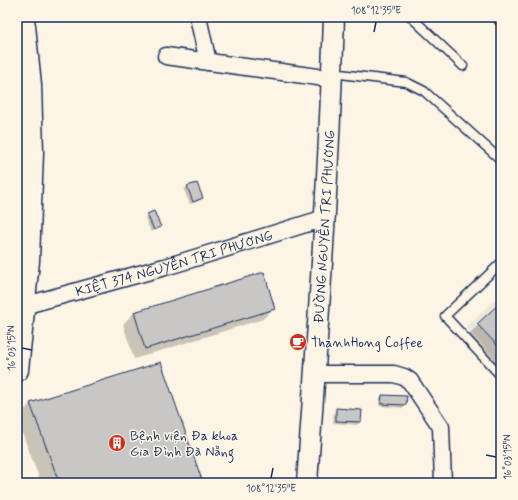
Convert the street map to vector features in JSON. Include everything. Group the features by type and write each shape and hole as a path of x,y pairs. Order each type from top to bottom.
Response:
{"main road":[{"path":"17,361 28,261 32,152 30,85 22,17"}],"street":[{"path":"198,17 208,62"},
{"name":"ĐƯỜNG NGUYỄN TRI PHƯƠNG","path":"307,483 325,218 334,17"},
{"path":"166,56 332,76"},
{"name":"KIỆT 374 NGUYỄN TRI PHƯƠNG","path":"23,306 172,265 325,218"},
{"path":"314,374 394,374 404,377 410,381 441,427 443,483"}],"lane":[{"path":"411,17 463,66"},
{"path":"496,17 501,23"},
{"path":"332,76 406,82 424,91 501,160"},
{"path":"501,263 445,316 501,376"}],"shaded area":[{"path":"501,294 501,364 466,327"}],"building":[{"path":"197,183 203,198 193,202 187,186"},
{"path":"154,211 161,227 154,230 147,214"},
{"path":"264,272 275,309 145,349 134,312"},
{"path":"501,302 501,349 477,324"},
{"name":"Bệnh viện Đa khoa Gia Đình Đà Nẵng","path":"161,362 203,483 57,483 59,482 30,403"},
{"path":"382,395 407,396 406,405 381,404"},
{"path":"336,408 362,410 361,422 336,421"}],"place":[{"name":"ThanhHong Coffee","path":"298,342"},
{"name":"Bệnh viện Đa khoa Gia Đình Đà Nẵng","path":"117,443"}]}
